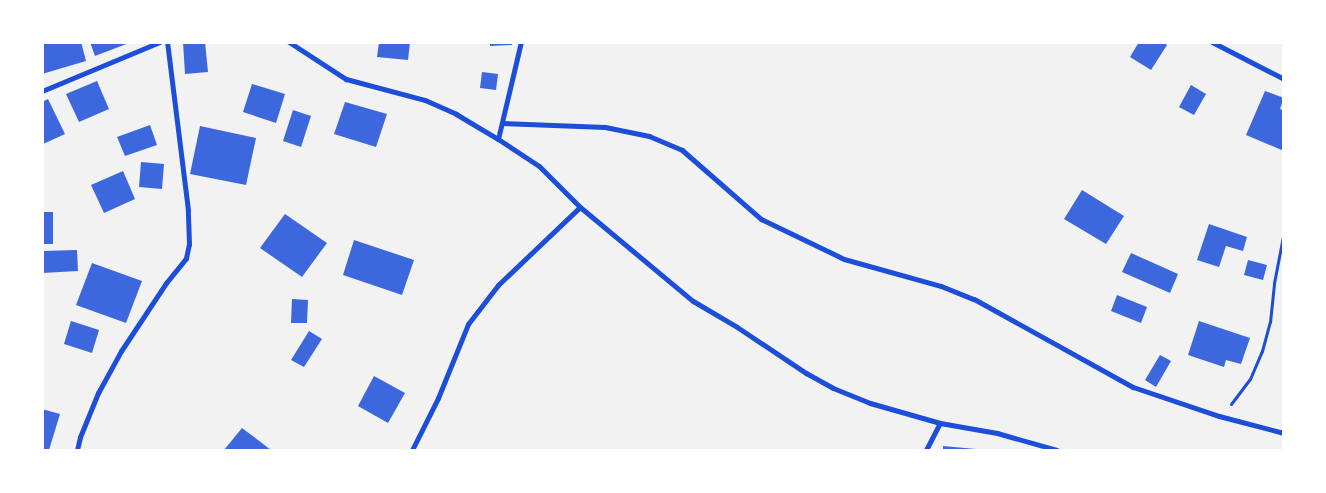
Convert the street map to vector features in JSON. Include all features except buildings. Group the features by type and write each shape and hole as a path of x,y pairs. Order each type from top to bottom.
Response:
{"street":[{"path":"42,91 160,42"},
{"path":"77,450 80,437 98,393 121,351 166,283 186,258 189,244 188,210 167,42"},
{"path":"289,42 346,79 425,100 456,114 498,139 539,166 580,207 693,301 737,326 806,373 870,404 940,423 997,433 1057,450"},
{"path":"498,139 521,42"},
{"path":"1212,42 1284,78"},
{"path":"502,123 605,128 649,136 682,150 761,219 844,259 941,286 974,299 1133,387 1220,416 1284,433"},
{"path":"412,450 438,398 468,324 498,285 580,207"},
{"path":"926,450 940,423"}],"path":[{"path":"1220,416 1238,398 1262,352 1270,322 1274,283 1284,231"}]}
